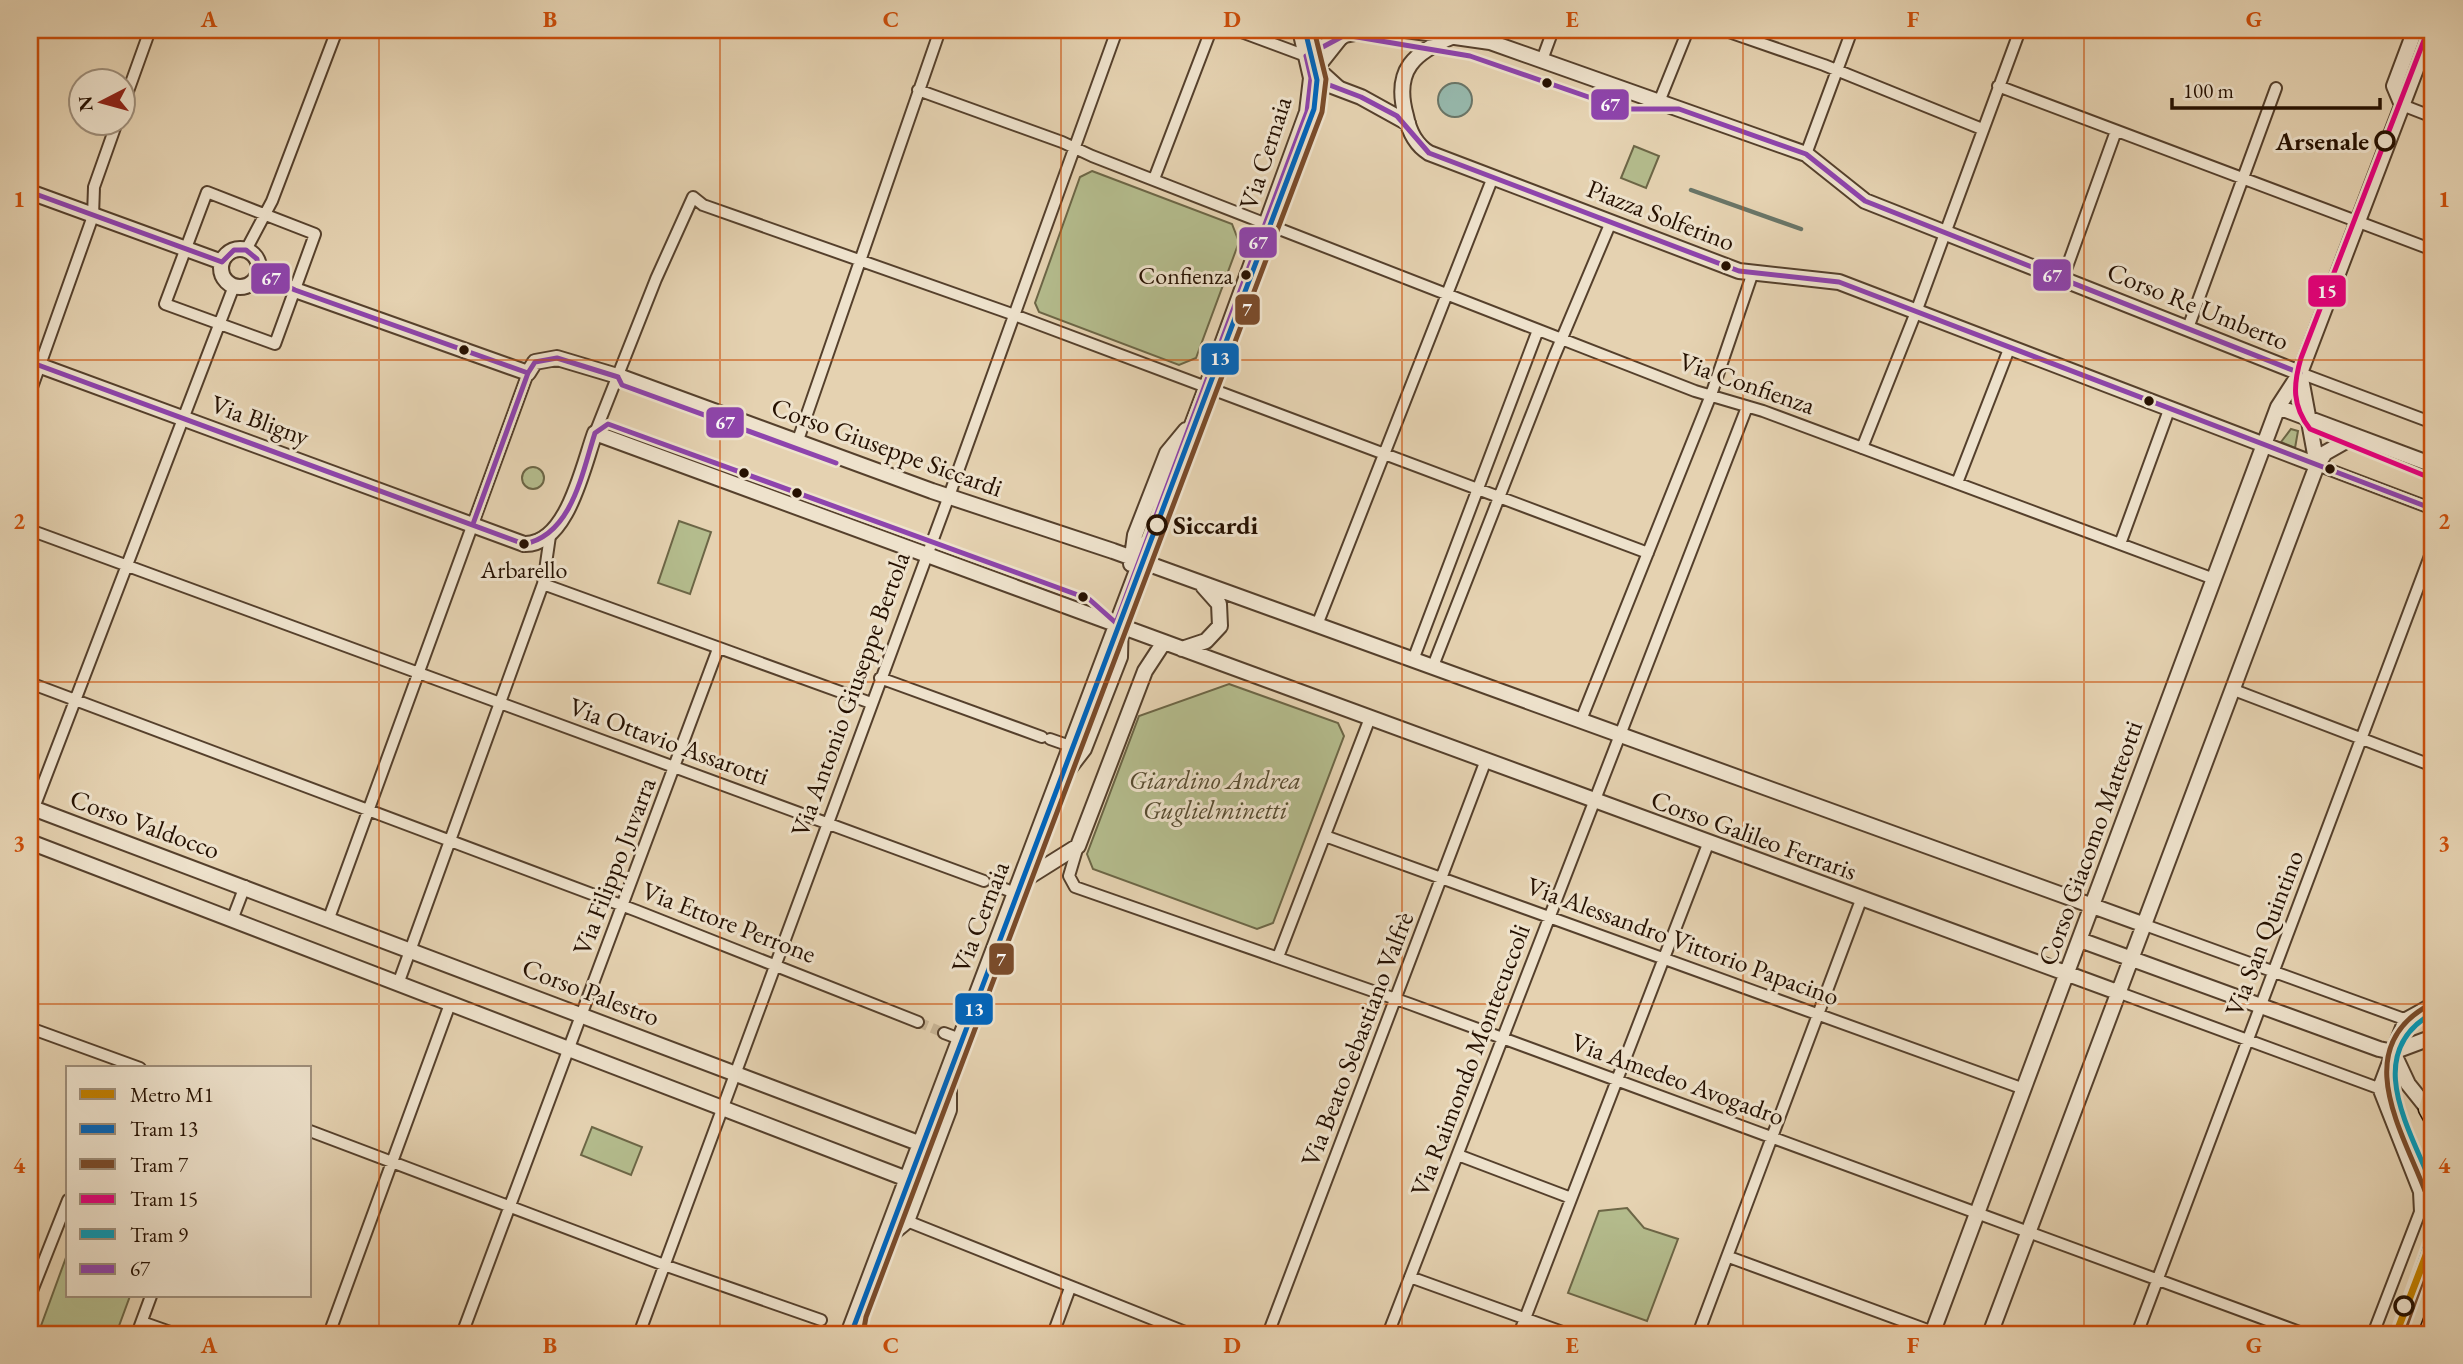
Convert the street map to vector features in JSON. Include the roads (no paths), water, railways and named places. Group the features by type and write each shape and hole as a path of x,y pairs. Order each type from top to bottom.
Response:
{"main road":[{"path":"2407,1334 2433,1265"}],"street":[{"path":"136,69 150,30"},
{"path":"246,250 272,201 337,30"},
{"path":"799,440 940,30"},
{"name":"Via Antonio Giuseppe Bertola","path":"639,1334 661,1263 828,824 1015,316 1116,30"},
{"path":"1154,179 1211,30"},
{"path":"1236,30 1306,56 1346,33 1371,30"},
{"name":"Via Cernaia","path":"849,1334 1120,619 1132,581 1135,559 1194,421 1268,223 1310,100 1315,73 1306,56 1300,30"},
{"path":"1406,30 1483,40 1807,155 1865,201 1945,233"},
{"path":"1542,60 1553,30"},
{"path":"1659,102 1688,30"},
{"path":"1723,30 1838,71 1982,129"},
{"path":"1807,155 1852,30"},
{"path":"1862,448 1916,312 2020,30"},
{"name":"Corso Giacomo Matteotti","path":"2402,105 2394,86 2415,30"},
{"name":"Corso Giacomo Matteotti","path":"1932,1333 2278,407 2300,373 2431,30"},
{"path":"1315,73 1346,33"},
{"name":"Piazza Solferino","path":"1454,36 1424,50 1406,71 1401,94 1408,124 1425,150 1752,275 1839,282 1916,312"},
{"name":"Piazza Solferino","path":"1315,73 1408,124"},
{"path":"1998,86 2433,250"},
{"path":"2188,328 2276,88"},
{"name":"Via Confienza","path":"918,90 1062,142 1073,149 1448,293 1561,340 2214,579"},
{"path":"2402,105 2433,117"},
{"path":"2063,278 2116,131"},
{"path":"30,393 35,364 93,216 94,187 112,136"},
{"path":"1317,625 1493,177"},
{"path":"30,192 222,262"},
{"path":"207,192 263,214 315,234 275,344 165,304 207,192"},
{"path":"398,984 543,584 550,536 564,516 656,279 693,197 703,205 1015,316 1648,553"},
{"path":"1433,666 1561,340 1611,222"},
{"name":"Corso Re Umberto","path":"1945,233 2433,424"},
{"path":"222,262 234,250 246,250 257,259 259,273"},
{"path":"222,262 224,279 233,286 246,287 259,273"},
{"path":"259,273 295,290 528,373 329,918"},
{"path":"1581,720 1711,396 1752,275"},
{"path":"31,811 127,568 233,286"},
{"path":"1916,312 2433,509"},
{"path":"1413,660 1538,330"},
{"path":"1957,483 2008,349"},
{"name":"Corso Giuseppe Siccardi","path":"528,373 535,362 557,358 1135,559"},
{"name":"Via Bligny","path":"35,364 524,544 537,543 550,536"},
{"path":"2300,373 2317,465"},
{"name":"Via Raimondo Montecuccoli","path":"1388,1334 1747,407"},
{"path":"2278,407 2433,465"},
{"path":"2120,544 2169,410"},
{"path":"595,433 926,553 1120,619"},
{"path":"1990,1334 2317,465 2325,453 2355,436"},
{"name":"Via Ottavio Assarotti","path":"30,530 127,568 339,643 984,881"},
{"name":"Via San Quintino","path":"2137,1334 2433,548"},
{"name":"Corso Galileo Ferraris","path":"1135,559 2404,1019"},
{"path":"1182,649 1206,641 1220,626 1220,610 1216,598 1198,582"},
{"path":"543,584 871,704"},
{"name":"Via Cernaia","path":"1056,783 1084,749 1120,657 1120,619"},
{"name":"Corso Galileo Ferraris","path":"1120,619 1182,649 2378,1088"},
{"path":"997,886 1017,888 1078,846 1145,671 1164,642"},
{"name":"Via Filippo Juvarra","path":"462,1334 718,649"},
{"path":"880,678 1070,746"},
{"name":"Via Ettore Perrone","path":"30,683 624,906 918,1022"},
{"path":"2234,690 2433,766"},
{"path":"1278,957 1370,718"},
{"name":"Via Beato Sebastiano Valfrè","path":"1268,1334 1486,760"},
{"name":"Corso Valdocco","path":"31,811 245,886"},
{"name":"Via Alessandro Vittorio Papacino","path":"1325,836 2024,1089"},
{"path":"30,842 907,1179"},
{"path":"1519,1334 1708,844"},
{"name":"Via Amedeo Avogadro","path":"1078,846 1069,876 1075,887 1278,957 2305,1334"},
{"path":"232,920 245,886"},
{"name":"Corso Palestro","path":"245,886 921,1144"},
{"path":"1698,1334 1861,900"},
{"path":"2080,940 2393,1052 2433,1037"},
{"path":"2373,1334 2420,1212 2419,1192 2378,1088 2404,1019 2433,1003"},
{"path":"329,1334 450,1004"},
{"path":"30,1028 112,1063"},
{"path":"944,1033 960,1039"},
{"path":"2393,1052 2408,1084 2432,1107"},
{"name":"Via Cernaia","path":"883,1241 907,1221 948,1110 949,1067"},
{"path":"312,1133 821,1320"},
{"path":"1458,1155 1571,1198"},
{"path":"31,1288 66,1211"},
{"path":"907,1221 1070,1289 1191,1334"},
{"path":"1729,1257 1932,1333"},
{"path":"1410,1277 1568,1334"},
{"path":"1053,1334 1070,1289"},
{"path":"137,1334 150,1298"},
{"path":"142,1322 177,1334"}],"water":[{"path":"1455,83 1467,88 1472,100 1467,112 1455,117 1443,112 1438,100 1443,88"}],"waterway":[{"path":"1691,190 1801,229"}],"tunnel":[{"path":"918,1022 944,1033"}],"metro line":[{"name":"M1","path":"2396,1334 2433,1237"}],"tram line":[{"name":"13","path":"851,1334 1314,109 1317,80 1305,30"},
{"name":"7","path":"863,1334 866,1317 1322,112 1326,79 1314,30"},
{"name":"15","path":"2428,30 2301,358 2296,377 2296,395 2300,412 2310,429 2433,479"},
{"name":"7","path":"2425,1191 2396,1118 2389,1092 2387,1068 2392,1044 2405,1023 2429,1005"},
{"name":"9","path":"2433,1013 2411,1030 2399,1050 2395,1072 2405,1120 2433,1188"},
{"name":"9","path":"2394,1334 2433,1226"},
{"name":"7","path":"2403,1334 2433,1251"}],"place":[{"name":"Arsenale","path":"2385,141"},
{"name":"Confienza","path":"1246,275"},
{"name":"Siccardi","path":"1157,525"},
{"name":"Arbarello","path":"524,544"}],"park label":[{"name":"Giardino Andrea Guglielminetti","path":"1215,795"}]}
